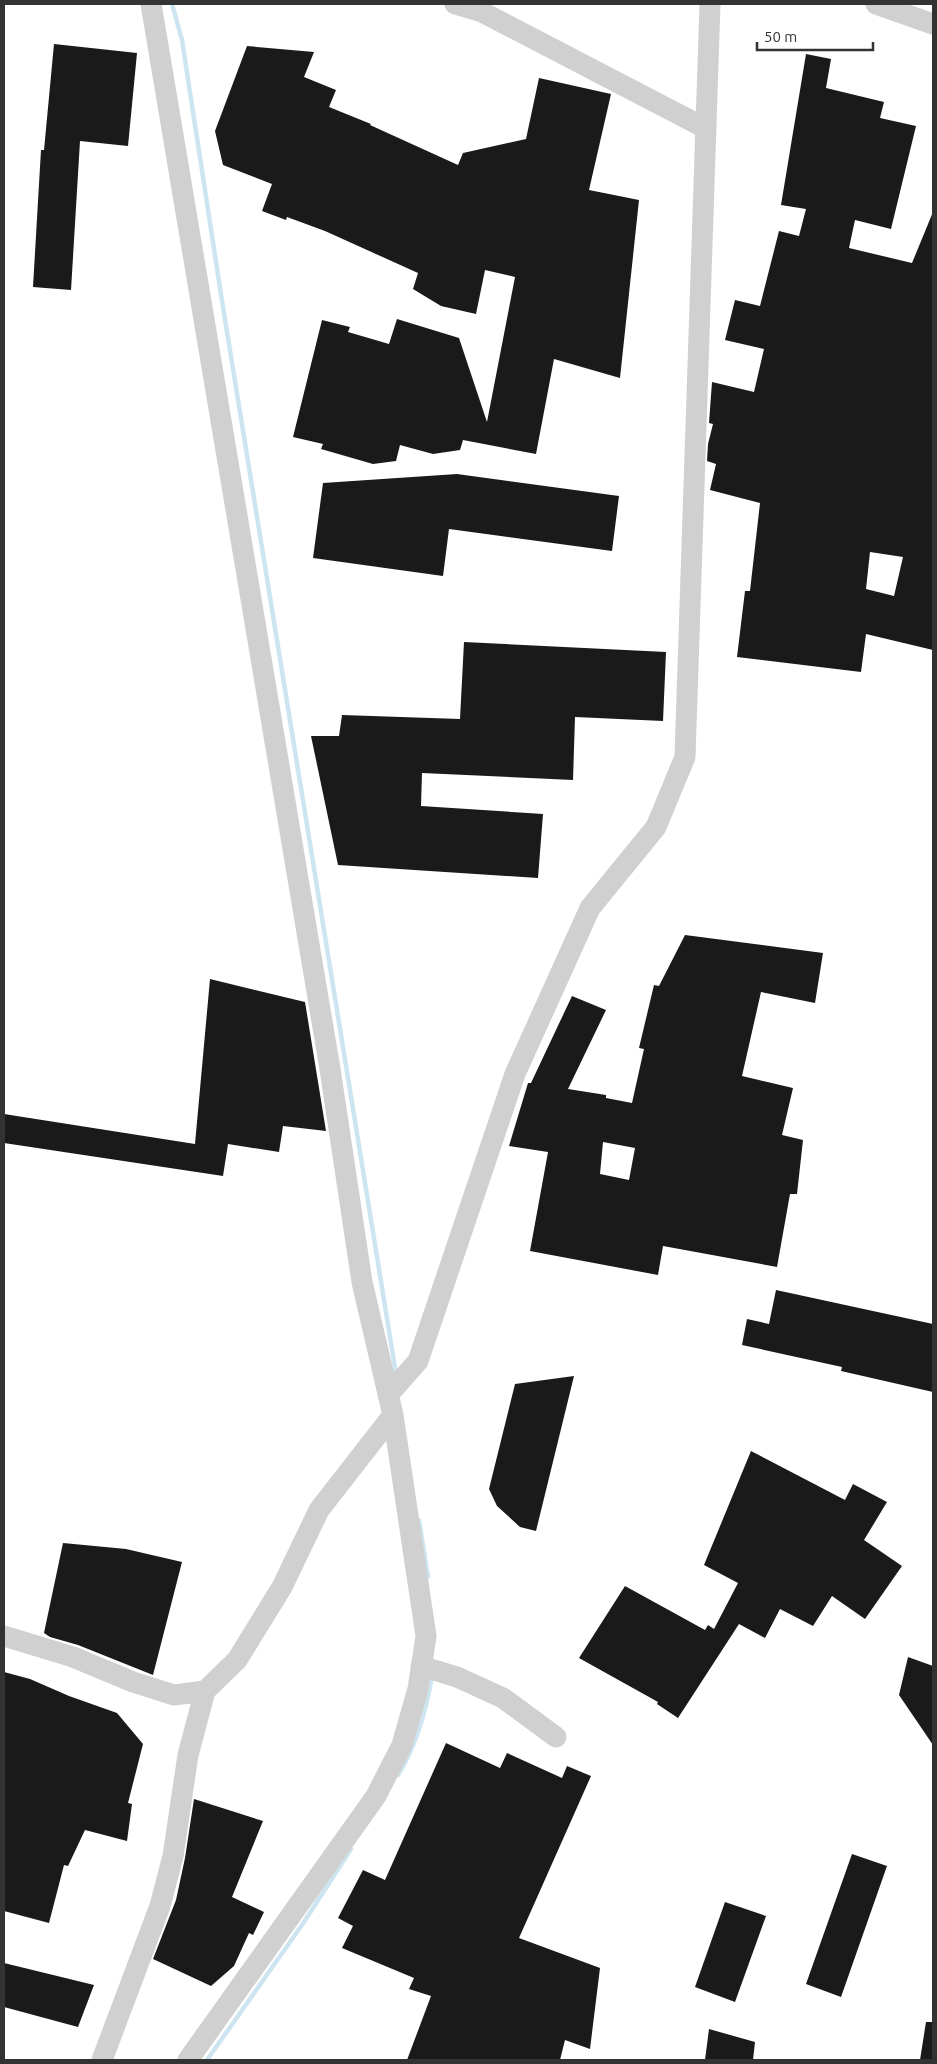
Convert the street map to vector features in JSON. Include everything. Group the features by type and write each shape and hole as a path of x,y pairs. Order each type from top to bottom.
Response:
{"street":[{"path":"151,4 328,1059 362,1282 391,1405 426,1636 429,1669 418,1689 402,1745 376,1796 188,2060"},
{"path":"455,4 482,12 705,128"},
{"path":"102,2060 160,1906 172,1856 188,1755 205,1691 237,1660 282,1587 319,1510 391,1405 418,1361 515,1074 590,908 656,827 685,757 710,4"},
{"path":"876,4 933,24"},
{"path":"4,1636 73,1657 133,1682 174,1695 205,1691"},
{"path":"429,1669 457,1677 503,1698 556,1737"}],"building":[{"path":"54,44 137,53 128,146 80,141 71,290 33,287 41,150 44,150"},
{"path":"247,46 314,52 304,77 336,90 329,107 371,124 458,165 463,153 526,139 539,78 611,94 589,190 639,200 620,378 554,359 536,454 463,440 460,450 433,454 400,445 396,461 373,464 321,449 323,444 293,437 322,320 350,327 348,332 389,344 397,319 459,338 487,422 515,277 485,270 476,314 441,306 413,289 418,273 325,231 287,217 286,220 262,211 272,184 223,165 215,131"},
{"path":"806,54 831,59 826,88 884,102 880,118 916,126 891,229 855,220 849,248 912,263 933,212 933,650 866,634 861,672 737,657 745,591 750,591 760,503 710,490 716,464 707,461 708,444 713,424 709,423 712,382 754,392 764,349 725,340 735,300 760,306 779,231 799,236 806,209 781,205","holes":["870,552 903,557 894,596 866,589"]},
{"path":"457,474 619,496 612,551 449,529 443,576 313,558 323,483"},
{"path":"464,642 666,652 663,721 575,717 573,780 422,773 421,806 543,814 538,878 338,865 311,736 339,736 342,715 460,719"},
{"path":"685,935 823,953 815,1003 761,992 742,1076 793,1088 782,1135 803,1140 797,1194 790,1194 777,1267 663,1246 658,1275 530,1251 548,1152 509,1146 528,1083 531,1083 572,996 606,1010 568,1089 606,1095 606,1098 632,1103 644,1049 639,1048 654,985 659,986","holes":["603,1142 635,1148 629,1180 600,1174"]},
{"path":"210,979 305,1002 326,1131 283,1126 279,1152 228,1144 223,1176 4,1143 4,1114 195,1144"},
{"path":"776,1290 933,1324 933,1392 841,1371 842,1367 742,1345 747,1319 769,1324"},
{"path":"574,1376 536,1531 520,1527 497,1506 489,1489 515,1384"},
{"path":"751,1451 845,1500 853,1484 887,1502 864,1540 902,1566 865,1619 832,1596 813,1626 780,1609 765,1638 739,1624 678,1718 657,1704 658,1702 579,1658 625,1586 705,1630 708,1625 714,1629 738,1583 704,1565"},
{"path":"63,1543 126,1549 182,1562 153,1675 78,1645 50,1637 44,1633"},
{"path":"908,1657 933,1666 933,1745 899,1695"},
{"path":"4,1672 30,1679 69,1696 117,1713 143,1744 128,1803 132,1804 127,1841 85,1830 68,1866 64,1865 49,1923 4,1911"},
{"path":"446,1743 500,1768 507,1753 562,1778 567,1766 591,1776 519,1938 600,1968 590,2049 565,2040 560,2060 407,2060 431,1996 409,1989 414,1978 342,1948 353,1926 338,1918 363,1870 385,1880"},
{"path":"194,1799 263,1821 232,1897 264,1912 253,1935 249,1933 234,1966 211,1986 153,1959 176,1900"},
{"path":"852,1854 887,1866 841,1997 806,1984"},
{"path":"725,1902 766,1916 735,2002 695,1987"},
{"path":"4,1963 94,1985 78,2027 4,2007"},
{"path":"926,2022 933,2022 933,2060 920,2060"},
{"path":"709,2029 755,2042 753,2060 705,2060"}],"waterway":[{"path":"172,4 182,40 222,301 396,1374"},
{"path":"419,1520 428,1577"},
{"path":"398,1775 420,1727 432,1676"},
{"path":"207,2060 302,1925 351,1849"}]}
